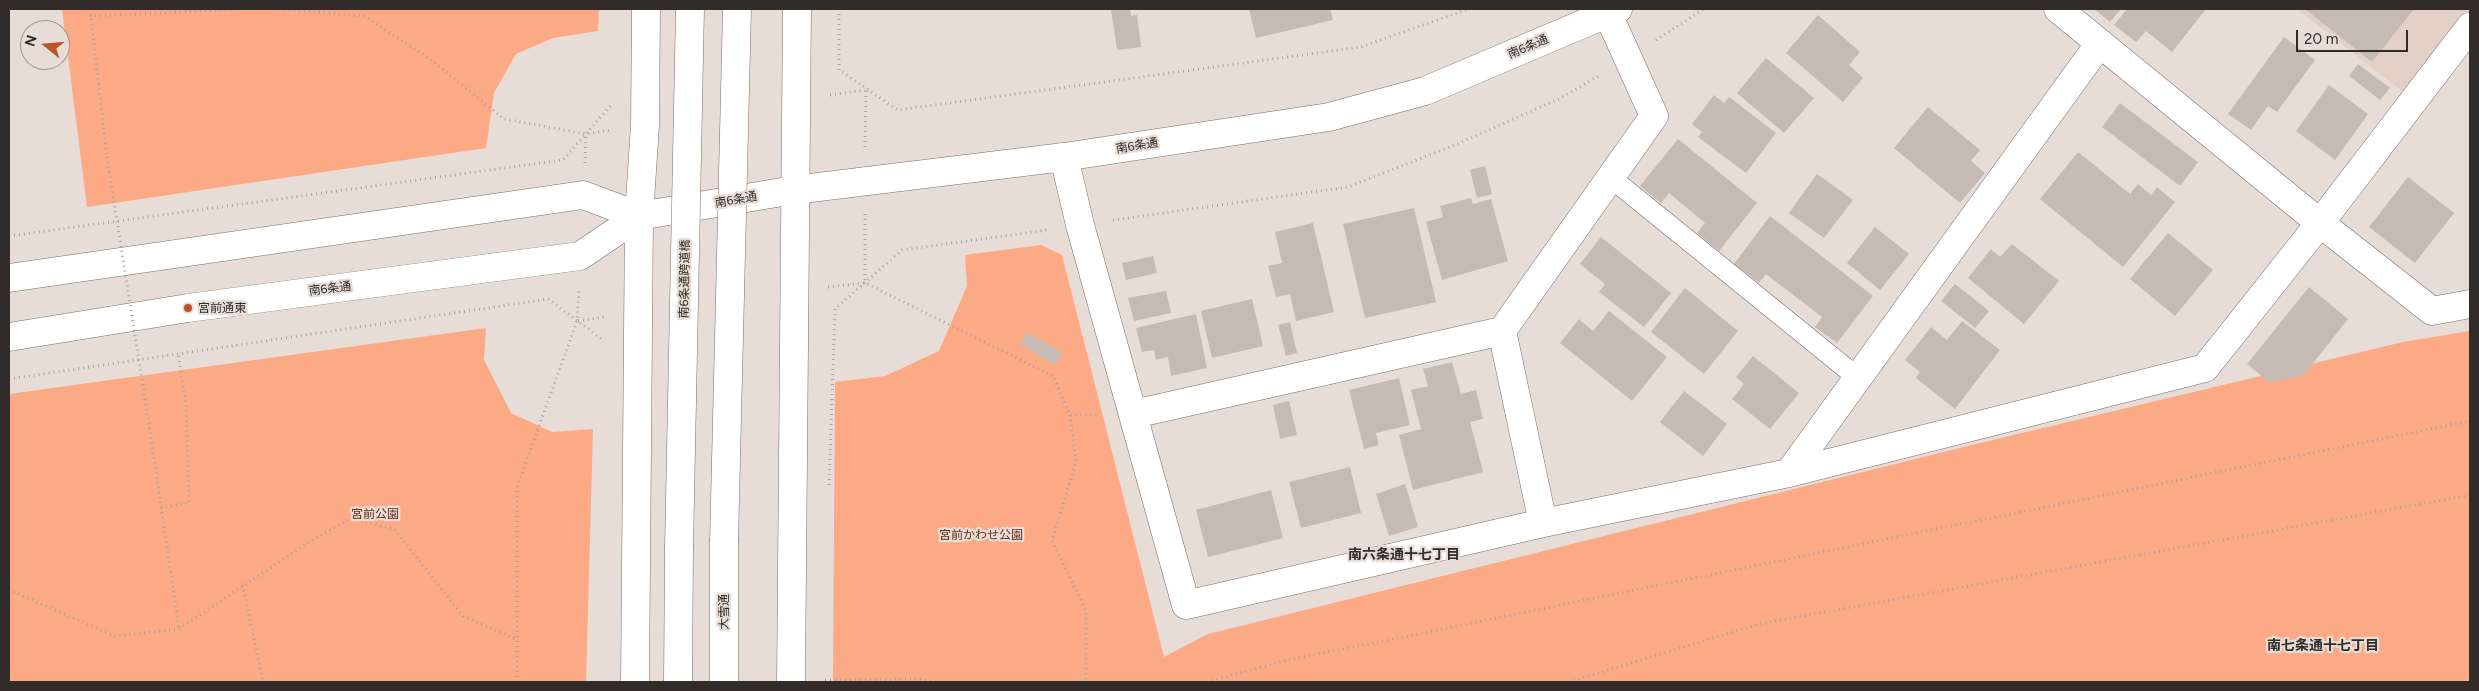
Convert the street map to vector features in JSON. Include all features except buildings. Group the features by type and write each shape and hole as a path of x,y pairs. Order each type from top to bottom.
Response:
{"street":[{"path":"634,682 639,216 645,125 646,9"},
{"name":"南6条通跨道橋","path":"678,682 690,9"},
{"name":"大雪通","path":"724,682 724,542 737,9"},
{"path":"791,682 797,9"},
{"path":"2058,9 2320,223 2432,311 2470,304"},
{"path":"1134,414 1502,331 1654,116 1627,59 1613,12"},
{"name":"南6条通","path":"9,337 188,308 580,256 639,216 794,190 1064,157 1329,117 1425,91 1613,12"},
{"path":"1064,157 1080,225 1186,605 1543,523 1789,473 2205,368 2320,223 2470,27"},
{"path":"1789,473 2100,43"},
{"path":"9,278 583,195 639,216"},
{"path":"1502,331 1543,523"}],"lane":[{"path":"1610,177 1858,378"}],"path":[{"path":"90,9 107,157 179,629"},
{"path":"90,16 242,9"},
{"path":"279,9 364,16 430,59 504,119 586,134"},
{"path":"839,9 839,70 898,110 1361,47 1468,9"},
{"path":"835,309 902,250 1348,187 1450,147 1560,98 1627,59 1704,9"},
{"path":"9,236 563,160 616,99"},
{"path":"865,283 1053,376 1070,415 1076,461 1052,541 1086,610 1086,682"},
{"path":"9,378 548,299 608,343"},
{"path":"517,682 517,487 577,321"},
{"path":"161,508 189,503 186,404 178,354"},
{"path":"1070,415 1134,414"},
{"path":"1207,682 1284,661 2470,421"},
{"path":"1569,682 1759,624 2470,495"},
{"path":"9,590 115,636 179,629 243,585 350,518 394,530 463,616 518,640"},
{"path":"243,585 263,682"},
{"path":"822,680 917,679 936,682"}],"shaded area":[{"path":"2297,9 2470,9 2470,49 2426,110"}],"green space":[{"path":"62,9 599,9 598,31 553,38 516,54 494,93 486,148 87,207 70,70 70,20 63,20"},
{"name":"宮前かわせ公園","path":"1041,245 1062,255 1164,657 1208,634 1976,444 2403,342 2470,331 2470,682 833,682 835,382 885,376 939,351 967,286 965,255"},
{"name":"宮前公園","path":"486,328 484,360 511,413 552,432 593,429 586,682 9,682 9,394"}],"place":[{"name":"宮前通東","path":"188,308"}],"district":[{"name":"南六条通十七丁目","path":"1404,555"},
{"name":"南七条通十七丁目","path":"2323,646"}]}
